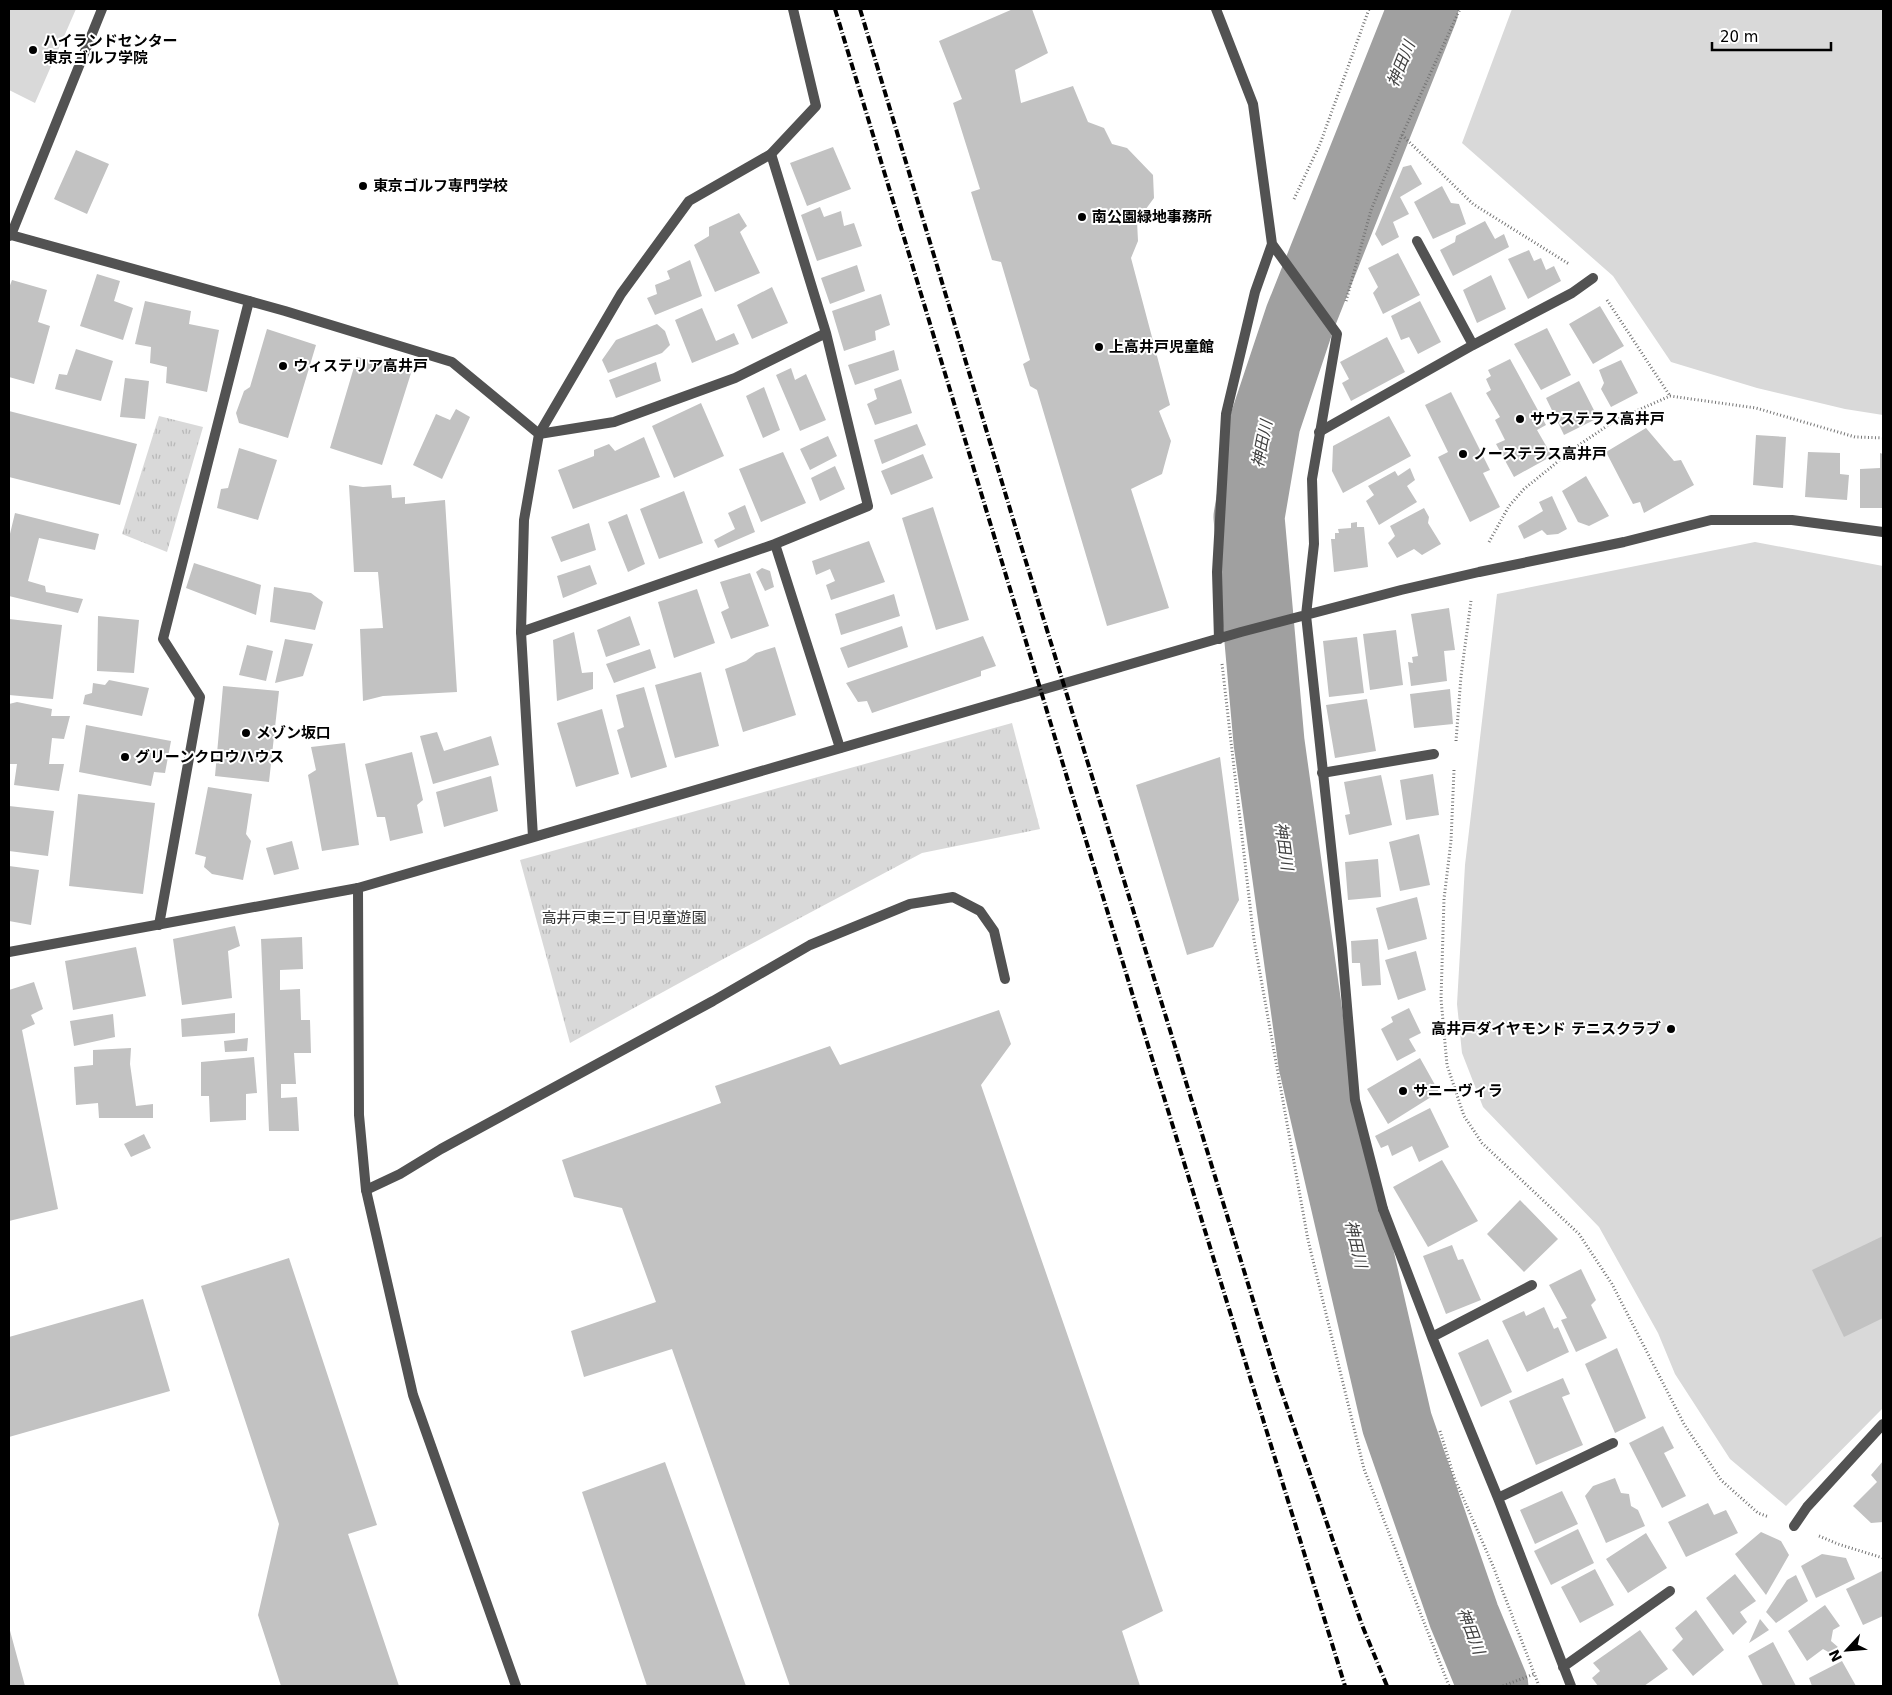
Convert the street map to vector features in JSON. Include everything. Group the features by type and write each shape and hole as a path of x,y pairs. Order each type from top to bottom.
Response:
{"street":[{"path":"102,9 10,235 249,301 452,362 539,434 614,422 735,378 826,333"},
{"path":"532,837 521,632 524,520 539,434 621,294 690,201 771,154 816,106 793,9"},
{"path":"1216,9 1253,104 1272,244 1255,292 1226,414 1217,572 1219,638"},
{"path":"521,632 776,544 868,506 826,333 771,154"},
{"path":"1417,241 1472,345"},
{"path":"1272,244 1337,334 1312,479 1314,544 1301,617 1322,773 1342,948 1355,1100 1383,1209 1571,1686"},
{"path":"1319,432 1472,345 1572,293 1593,278"},
{"path":"158,924 200,697 163,639 249,301"},
{"path":"9,952 358,888 1241,632 1400,590 1624,542 1711,520 1792,520 1883,532"},
{"path":"776,544 840,748"},
{"path":"1322,773 1434,754"},
{"path":"358,888 359,1115 366,1190 413,1395 516,1686"},
{"path":"366,1190 400,1174 440,1149 713,1001 810,945 910,904 953,897 980,911 994,931 1005,979"},
{"path":"1432,1337 1532,1284"},
{"path":"1794,1526 1807,1507 1883,1424"},
{"path":"1498,1498 1613,1443"},
{"path":"1563,1667 1670,1591"}],"path":[{"path":"1292,202 1320,144 1369,9"},
{"path":"1337,334 1371,210 1402,135 1460,9"},
{"path":"1402,135 1473,204 1593,278 1670,396"},
{"path":"1456,749 1461,676 1470,604 1480,562 1508,506 1524,489 1576,447 1616,420 1670,396 1756,408 1855,436 1883,438"},
{"path":"1219,638 1254,940 1308,1240 1364,1469 1449,1686"},
{"path":"1454,768 1452,842 1444,899 1441,999 1447,1065 1464,1116 1482,1143 1579,1234 1612,1284 1684,1424 1721,1480 1758,1512 1838,1544 1883,1558"},
{"path":"1455,1395 1436,1418 1454,1477 1492,1566 1539,1686"},
{"path":"1503,1686 1534,1674"}],"green space":[{"name":"ハイランドセンター 東京ゴルフ学院","path":"9,9 76,9 35,103 9,90"},
{"path":"1512,9 1883,9 1883,415 1845,409 1757,388 1671,362 1613,276 1462,143"},
{"path":"159,416 203,427 167,552 122,534"},
{"name":"高井戸ダイヤモンド テニスクラブ","path":"1755,542 1883,566 1883,1408 1786,1506 1730,1459 1675,1374 1658,1333 1599,1227 1483,1107 1462,1053 1457,1004 1465,865 1497,594"},
{"name":"高井戸東三丁目児童遊園","path":"1012,723 1040,829 922,853 570,1043 520,860"}],"building":[{"path":"1013,9 1032,9 1048,53 1015,70 1021,103 1073,86 1088,122 1104,128 1112,144 1127,148 1153,175 1154,198 1137,221 1138,241 1131,258 1170,405 1159,411 1171,441 1162,474 1131,489 1169,608 1107,626 1037,390 1030,386 1023,364 1030,360 1001,262 992,260 971,192 980,189 953,103 962,99 939,41"},
{"path":"833,147 851,189 807,206 790,163"},
{"path":"76,150 109,164 87,214 54,199"},
{"path":"1411,165 1422,184 1400,197 1409,214 1393,222 1399,237 1382,246 1375,234 1403,167"},
{"path":"1442,186 1451,203 1459,204 1466,224 1433,239 1414,202"},
{"path":"820,207 824,217 841,211 844,226 854,223 862,246 817,261 801,215"},
{"path":"739,213 747,226 740,232 760,273 715,292 694,245 709,236 709,227"},
{"path":"1485,221 1495,239 1504,234 1509,247 1453,276 1440,250 1455,242 1456,236"},
{"path":"1529,250 1534,261 1541,258 1546,270 1554,266 1561,281 1528,299 1508,259"},
{"path":"1398,253 1420,295 1383,314 1373,293 1378,287 1368,268"},
{"path":"690,260 702,296 655,315 647,298 657,294 655,285 670,279 667,271"},
{"path":"857,265 865,291 830,304 821,278"},
{"path":"97,274 120,281 114,301 133,308 123,340 80,326"},
{"path":"1491,275 1506,309 1477,323 1463,290"},
{"path":"12,280 47,290 38,322 50,326 34,384 9,377 9,288"},
{"path":"772,287 788,323 752,339 737,305"},
{"path":"881,294 890,325 875,331 876,340 844,351 832,311"},
{"path":"145,301 191,311 189,324 219,330 207,392 166,383 167,367 150,363 151,347 135,344"},
{"path":"1420,301 1441,342 1418,354 1409,337 1401,340 1391,316"},
{"path":"1600,306 1624,346 1593,364 1569,324"},
{"path":"702,308 716,341 734,333 739,344 692,363 675,320"},
{"path":"657,324 665,331 670,345 662,353 608,373 602,360 616,340"},
{"path":"1547,328 1571,375 1541,390 1514,344"},
{"name":"ウィステリア高井戸","path":"267,329 316,345 288,438 239,423 236,413 244,391 250,387"},
{"path":"1387,337 1405,372 1351,401 1342,383 1349,379 1340,362"},
{"path":"76,349 113,361 101,401 55,389 59,374 67,375"},
{"path":"894,350 899,370 855,385 848,365"},
{"path":"357,357 412,370 382,465 330,448"},
{"name":"サウステラス高井戸","path":"1510,359 1546,425 1537,430 1552,456 1514,477 1496,444 1505,440 1495,420 1500,417 1486,393 1491,390 1486,379 1491,376 1488,370"},
{"path":"1621,360 1638,393 1611,407 1601,389 1604,383 1599,370"},
{"path":"656,362 661,381 616,398 609,380"},
{"path":"791,368 795,380 806,374 826,420 800,431 776,375"},
{"path":"125,378 149,381 145,419 120,417"},
{"path":"901,379 912,413 875,425 867,404 877,399 874,389"},
{"path":"1579,381 1598,418 1564,435 1546,398"},
{"path":"764,387 780,430 763,438 746,396"},
{"name":"ノーステラス高井戸","path":"1451,392 1490,470 1483,473 1500,507 1470,522 1438,457 1448,452 1425,405"},
{"path":"701,403 724,456 674,478 652,426"},
{"path":"456,409 470,417 442,479 413,465 436,414 450,420"},
{"path":"9,411 137,444 120,505 9,477"},
{"path":"1389,416 1411,456 1343,493 1332,471 1333,446"},
{"path":"917,424 926,445 882,464 874,440"},
{"path":"1646,428 1674,461 1681,460 1694,485 1644,513 1640,502 1633,504 1606,452"},
{"path":"1756,435 1786,437 1783,488 1753,485"},
{"path":"828,436 837,456 810,470 800,449"},
{"path":"644,437 660,477 573,509 558,470 594,456 594,450 609,444 615,451"},
{"path":"239,448 277,460 258,520 217,508 221,489 228,488"},
{"path":"783,452 806,503 761,522 739,469"},
{"path":"1808,452 1840,453 1840,474 1849,475 1847,500 1805,497"},
{"path":"1880,453 1883,454 1883,508 1860,508 1860,469 1880,468"},
{"path":"923,454 933,478 891,495 881,471"},
{"path":"835,466 845,489 820,501 811,478"},
{"path":"1410,468 1415,480 1407,486 1417,502 1379,525 1366,501 1374,495 1368,486 1395,471 1398,476"},
{"path":"1586,476 1609,516 1589,526 1578,522 1562,491"},
{"path":"349,485 363,487 391,485 392,498 405,497 405,504 445,500 457,692 383,696 363,701 360,629 383,628 378,572 354,572"},
{"path":"684,491 703,543 659,559 640,509"},
{"path":"1552,496 1567,529 1558,534 1547,535 1542,530 1524,539 1518,526 1543,511 1539,502"},
{"path":"745,505 755,532 718,548 714,540 735,529 728,513"},
{"path":"933,507 969,620 936,630 902,518"},
{"path":"1424,508 1429,517 1428,523 1441,544 1422,555 1414,549 1397,558 1388,543 1395,536 1390,526"},
{"path":"15,513 99,534 95,550 39,538 28,581 45,586 46,592 83,599 78,613 9,596 9,538"},
{"path":"627,514 645,564 628,572 608,522"},
{"path":"1357,522 1357,527 1364,527 1368,567 1334,572 1331,539 1335,539 1335,533 1339,533 1338,529 1351,528 1351,523"},
{"path":"589,523 596,550 561,562 551,537"},
{"path":"869,541 885,582 831,600 826,585 835,581 830,569 816,575 812,561"},
{"path":"194,563 261,585 256,615 186,588"},
{"path":"590,565 597,584 563,598 557,576"},
{"path":"762,568 770,571 774,587 765,591 756,572"},
{"path":"750,573 769,626 731,639 721,612 729,608 720,582"},
{"path":"274,587 311,593 323,602 315,630 270,622"},
{"path":"697,589 715,643 674,658 658,602"},
{"path":"894,594 900,616 841,635 835,614"},
{"path":"1449,608 1455,650 1444,651 1447,681 1411,686 1408,662 1413,663 1412,657 1418,656 1411,614"},
{"path":"98,616 139,620 134,673 97,671"},
{"path":"630,616 640,645 606,657 597,630"},
{"path":"9,619 62,625 53,699 9,695"},
{"path":"902,626 908,647 848,668 840,648"},
{"path":"1396,630 1403,685 1370,690 1363,634"},
{"path":"574,632 582,673 593,672 593,689 557,701 553,640"},
{"path":"983,636 996,666 981,671 981,676 872,713 867,701 858,702 846,683"},
{"path":"1357,637 1364,693 1329,697 1323,641"},
{"path":"285,639 313,644 303,676 275,683"},
{"path":"247,645 273,651 266,681 239,675"},
{"path":"775,647 796,715 743,732 725,669 746,661 756,653"},
{"path":"650,649 656,668 614,683 606,664"},
{"path":"701,672 719,746 675,758 655,685"},
{"path":"109,680 149,688 142,716 83,704 85,695 92,693 93,683 105,685"},
{"name":"メゾン坂口","path":"223,686 279,691 269,782 215,776"},
{"path":"644,687 667,767 631,778 617,730 624,727 616,695"},
{"path":"1450,689 1453,724 1414,728 1410,694"},
{"path":"1367,699 1376,751 1335,758 1326,705"},
{"path":"17,702 52,709 51,716 70,716 64,739 52,738 49,764 64,764 59,791 14,785 17,764 9,764 9,704"},
{"path":"602,709 619,774 576,787 557,723"},
{"name":"グリーンクロウハウス","path":"86,725 171,741 165,773 154,772 151,786 79,772"},
{"path":"437,732 444,751 491,736 499,765 433,784 420,736"},
{"path":"345,743 359,845 322,851 308,775 316,770 311,747"},
{"path":"412,752 423,800 417,805 423,833 390,841 385,817 377,817 365,764"},
{"path":"1220,757 1239,900 1213,947 1187,955 1136,785"},
{"path":"1433,774 1439,815 1406,820 1400,780"},
{"path":"1381,775 1392,825 1349,835 1345,815 1350,814 1344,782"},
{"path":"491,776 498,811 444,827 436,792"},
{"path":"208,787 252,794 246,834 251,841 243,880 212,874 204,867 206,857 195,854"},
{"path":"78,794 155,803 143,894 69,886"},
{"path":"9,806 54,811 48,856 9,851"},
{"path":"1419,834 1430,885 1400,891 1389,842"},
{"path":"292,841 299,869 274,875 266,848"},
{"path":"1378,859 1381,897 1348,900 1345,862"},
{"path":"9,866 39,870 31,925 9,921"},
{"path":"1417,897 1427,939 1388,950 1376,908"},
{"path":"235,926 240,946 228,951 232,998 182,1005 173,939"},
{"path":"302,937 303,969 280,970 280,990 300,989 301,1020 310,1020 311,1053 294,1053 296,1084 281,1084 281,1098 297,1097 299,1131 269,1131 261,939"},
{"path":"1378,939 1381,985 1362,986 1360,963 1352,963 1351,941"},
{"path":"136,947 146,996 73,1010 65,961"},
{"path":"1416,951 1426,990 1398,1000 1385,960"},
{"path":"34,982 43,1009 31,1015 35,1024 22,1030 58,1209 9,1221 9,990"},
{"path":"1409,1008 1421,1033 1409,1039 1416,1051 1397,1061 1381,1029 1393,1022 1391,1017"},
{"path":"999,1010 1011,1044 981,1085 1163,1611 1122,1631 1140,1686 790,1686 672,1349 584,1377 571,1331 656,1302 622,1208 574,1197 562,1160 721,1103 715,1086 830,1046 840,1065"},
{"path":"235,1013 235,1033 182,1037 181,1019"},
{"path":"113,1014 115,1037 74,1046 70,1021"},
{"path":"248,1038 247,1051 225,1052 224,1041"},
{"path":"131,1048 130,1064 136,1106 153,1104 153,1118 99,1118 98,1103 76,1105 74,1067 93,1065 93,1050"},
{"path":"254,1057 257,1093 246,1094 246,1120 210,1122 209,1096 201,1096 201,1062"},
{"name":"サニーヴィラ","path":"1420,1058 1439,1092 1388,1124 1367,1089"},
{"path":"1430,1108 1449,1147 1419,1162 1412,1146 1392,1156 1388,1145 1381,1148 1375,1136"},
{"path":"144,1134 151,1148 131,1157 124,1144"},
{"path":"1442,1160 1478,1221 1428,1247 1393,1187"},
{"path":"1520,1200 1558,1239 1524,1272 1487,1234"},
{"path":"1883,1236 1883,1318 1844,1337 1812,1270"},
{"path":"1452,1245 1458,1260 1463,1259 1481,1300 1446,1314 1423,1256"},
{"path":"289,1258 377,1525 348,1534 399,1686 281,1686 258,1615 279,1524 201,1286"},
{"path":"1581,1269 1596,1300 1591,1305 1607,1338 1576,1352 1561,1320 1567,1318 1549,1285"},
{"path":"143,1299 170,1391 9,1437 9,1337"},
{"path":"1544,1307 1554,1329 1558,1327 1569,1352 1527,1372 1502,1321 1524,1311 1526,1316"},
{"path":"1488,1339 1512,1392 1481,1407 1458,1353"},
{"path":"1617,1348 1646,1418 1615,1433 1585,1364"},
{"path":"1563,1378 1570,1394 1562,1397 1583,1445 1536,1465 1509,1401"},
{"path":"1663,1426 1674,1448 1664,1453 1686,1496 1662,1508 1629,1443"},
{"path":"1883,1461 1883,1522 1871,1523 1853,1506 1877,1482 1871,1475"},
{"path":"665,1462 746,1686 647,1686 582,1492"},
{"path":"1615,1478 1621,1493 1629,1494 1631,1506 1638,1510 1645,1526 1606,1543 1585,1496 1593,1486"},
{"path":"1562,1491 1578,1524 1535,1544 1520,1510"},
{"path":"1708,1503 1714,1515 1726,1510 1738,1533 1686,1557 1668,1522"},
{"path":"1578,1529 1594,1563 1551,1585 1534,1551"},
{"path":"1761,1532 1781,1541 1789,1555 1766,1595 1735,1554"},
{"path":"1646,1533 1667,1568 1628,1593 1606,1559"},
{"path":"1822,1554 1846,1558 1855,1579 1816,1598 1801,1566"},
{"path":"1595,1569 1614,1605 1580,1623 1561,1587"},
{"path":"1882,1571 1883,1616 1863,1625 1846,1589"},
{"path":"1735,1574 1756,1601 1740,1612 1747,1622 1733,1635 1706,1598"},
{"path":"1796,1575 1808,1601 1776,1623 1766,1612 1787,1580"},
{"path":"1825,1605 1840,1626 1833,1630 1831,1641 1838,1647 1830,1653 1823,1649 1807,1661 1788,1631"},
{"path":"1696,1610 1724,1650 1693,1676 1672,1650 1683,1639 1675,1628"},
{"path":"1760,1619 1769,1630 1749,1643"},
{"path":"9,1627 25,1686 9,1686"},
{"path":"1640,1630 1668,1669 1644,1686 1598,1686 1592,1678 1600,1671 1593,1663"},
{"path":"1773,1642 1796,1686 1763,1686 1748,1656"},
{"path":"1842,1661 1856,1686 1812,1686 1809,1678"}],"waterway":[{"name":"神田川","path":"1423,9 1300,318 1265,423 1249,517 1269,742 1314,1064 1397,1423 1464,1616 1493,1686"}],"railway":[{"path":"835,9 1139,1016 1345,1686"},
{"path":"860,9 1019,539 1277,1378 1362,1625 1387,1686"}],"place":[{"name":"ハイランドセンター 東京ゴルフ学院","path":"33,50"},
{"name":"東京ゴルフ専門学校","path":"363,186"},
{"name":"南公園緑地事務所","path":"1082,217"},
{"name":"上高井戸児童館","path":"1099,347"},
{"name":"ウィステリア高井戸","path":"283,366"},
{"name":"サウステラス高井戸","path":"1520,419"},
{"name":"ノーステラス高井戸","path":"1463,454"},
{"name":"メゾン坂口","path":"246,733"},
{"name":"グリーンクロウハウス","path":"125,757"},
{"name":"高井戸ダイヤモンド テニスクラブ","path":"1671,1029"},
{"name":"サニーヴィラ","path":"1403,1091"}]}
